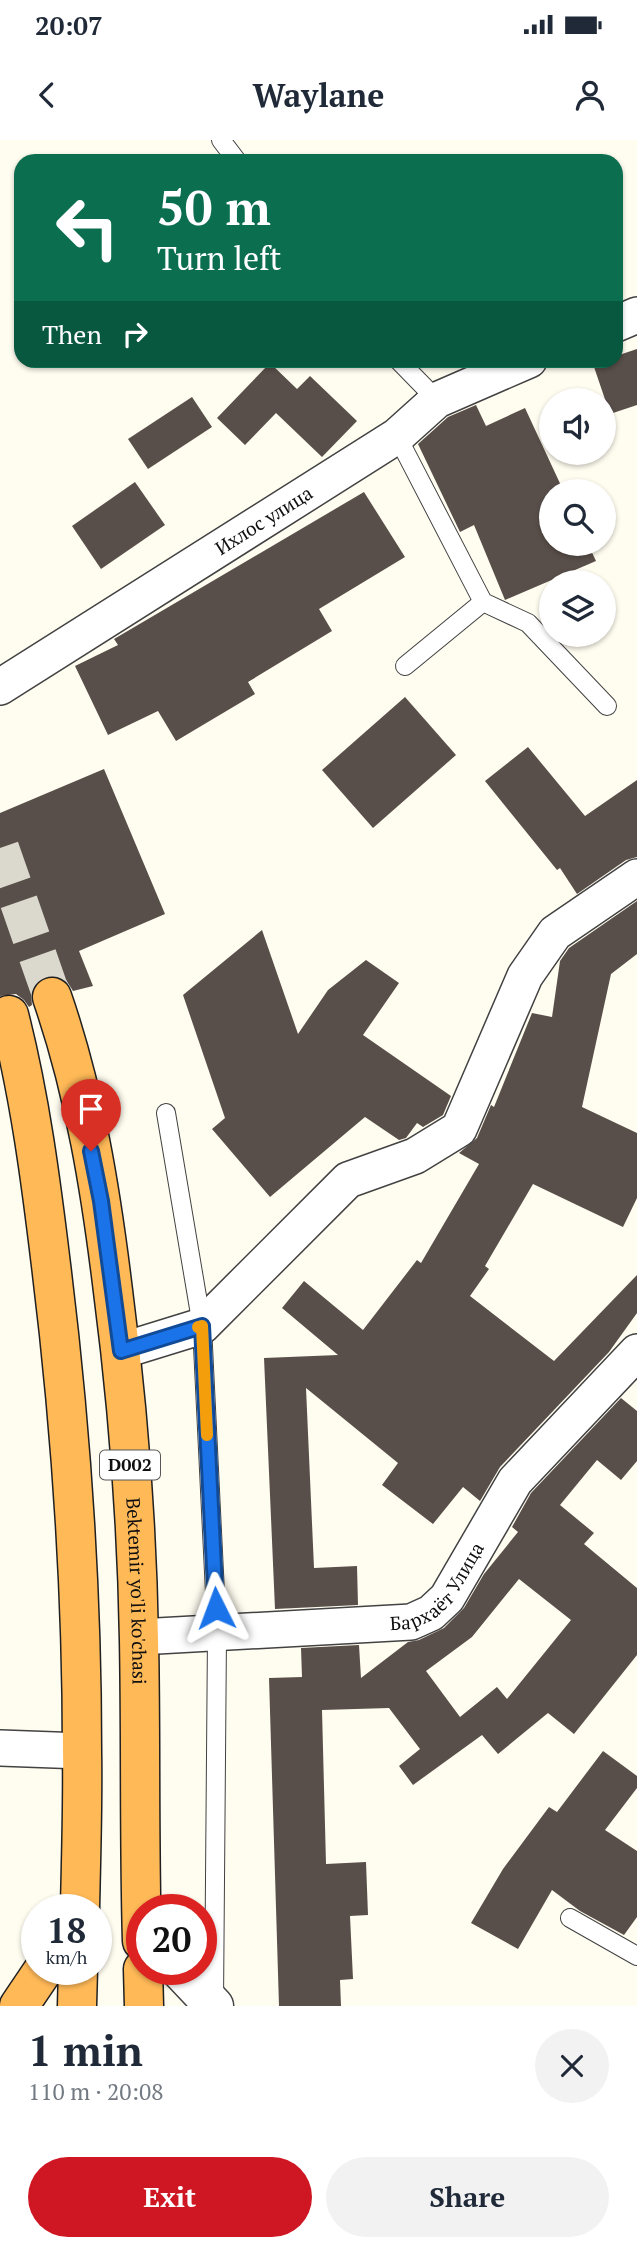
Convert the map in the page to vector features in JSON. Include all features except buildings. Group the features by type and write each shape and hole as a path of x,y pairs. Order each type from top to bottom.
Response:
{"highway":[{"name":"Bektemir yo'li ko'chasi","path":"52,997 71,1050 101,1201 121,1351 139,1636 142,1894"},
{"name":"D002","path":"9,1015 10,1061 41,1182 65,1375 77,1560 82,1751 80,1894"},
{"path":"19,2006 33,1985"},
{"path":"78,1985 78,2006"},
{"path":"143,1985 144,2006"}],"street":[{"name":"Ихлос улица","path":"0,687 397,436 437,400 511,368"},
{"path":"121,1351 202,1326 348,1180 415,1156 459,1129 526,976 555,933 637,877"},
{"name":"Бархаёт Улица","path":"139,1636 411,1622 431,1613 447,1598 515,1481 637,1352"},
{"path":"0,1748 82,1751"},
{"path":"195,1985 214,2006"}],"lane":[{"path":"405,368 437,400"},
{"path":"397,436 483,602 528,624 607,706"},
{"path":"405,666 483,602"},
{"path":"166,1113 202,1326 217,1634 214,2006"},
{"path":"570,1918 637,1956"}],"tunnel":[{"path":"0,848 52,997"}],"slow traffic":[{"path":"198,1327 202,1326 207,1435"}],"route":[{"path":"91,1151 101,1201 121,1351 202,1326 216,1608"}]}
